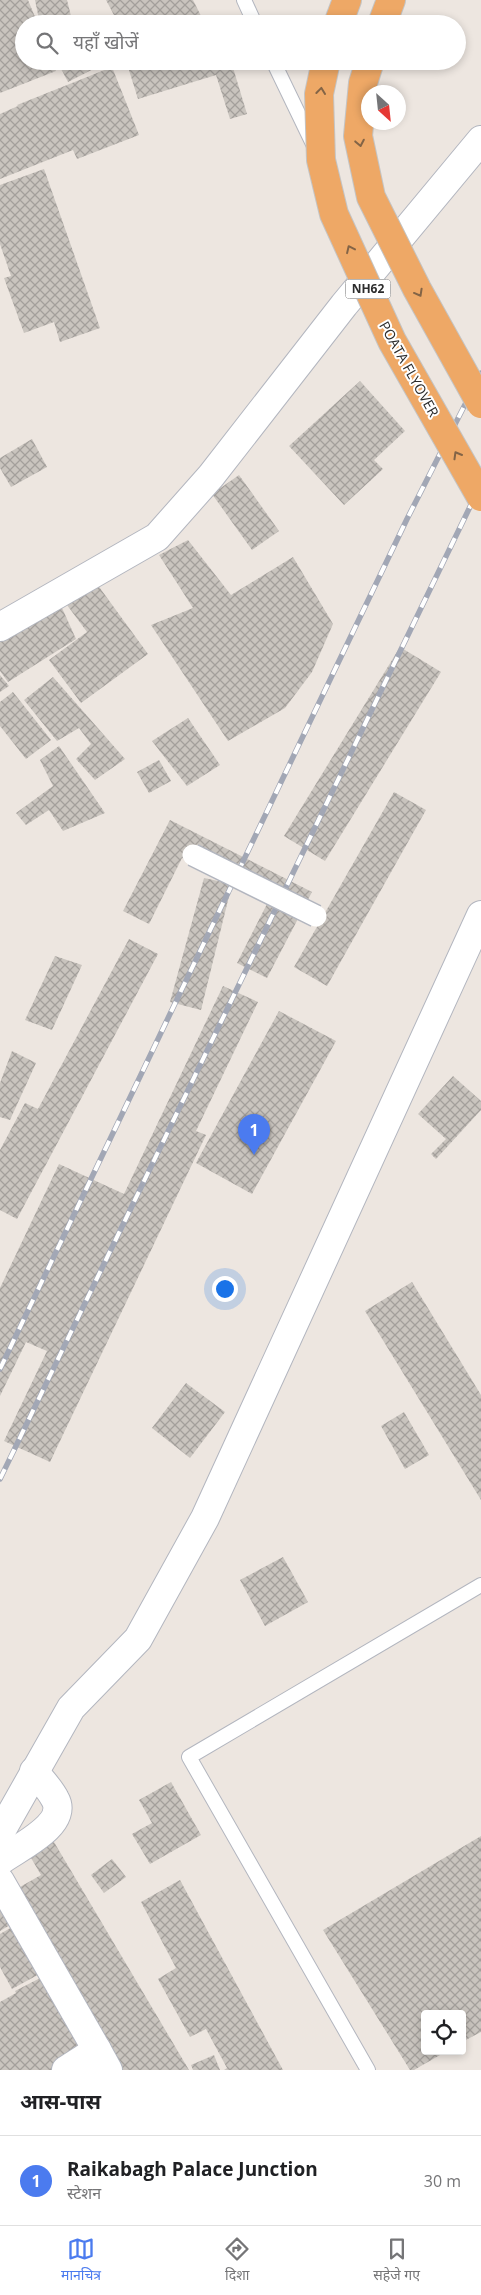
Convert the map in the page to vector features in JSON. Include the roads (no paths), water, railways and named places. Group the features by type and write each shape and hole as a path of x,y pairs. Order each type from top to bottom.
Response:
{"highway":[{"path":"341,15 347,0"},
{"path":"386,15 392,0"},
{"name":"POATA FLYOVER","path":"324,70 319,94 321,160 334,214 392,341 481,497"},
{"name":"NH62","path":"367,70 363,84 358,136 371,197 417,289 481,404"}],"street":[{"path":"0,627 157,537 211,476 344,305 481,140"},
{"path":"193,854 316,916"},
{"path":"0,1833 71,1708 138,1639 205,1518 481,915"},
{"path":"0,1861 43,1833 54,1819 58,1808 56,1800 34,1771"},
{"path":"0,1880 103,2060 66,2070"}],"lane":[{"path":"244,0 251,15"},
{"path":"277,70 321,160"},
{"path":"368,2070 188,1757 481,1585"}],"railway":[{"path":"0,1369 407,519 481,373"},
{"path":"0,1479 481,484"}],"place":[{"name":"Raikabagh Palace Junction","path":"254,1155"}]}
